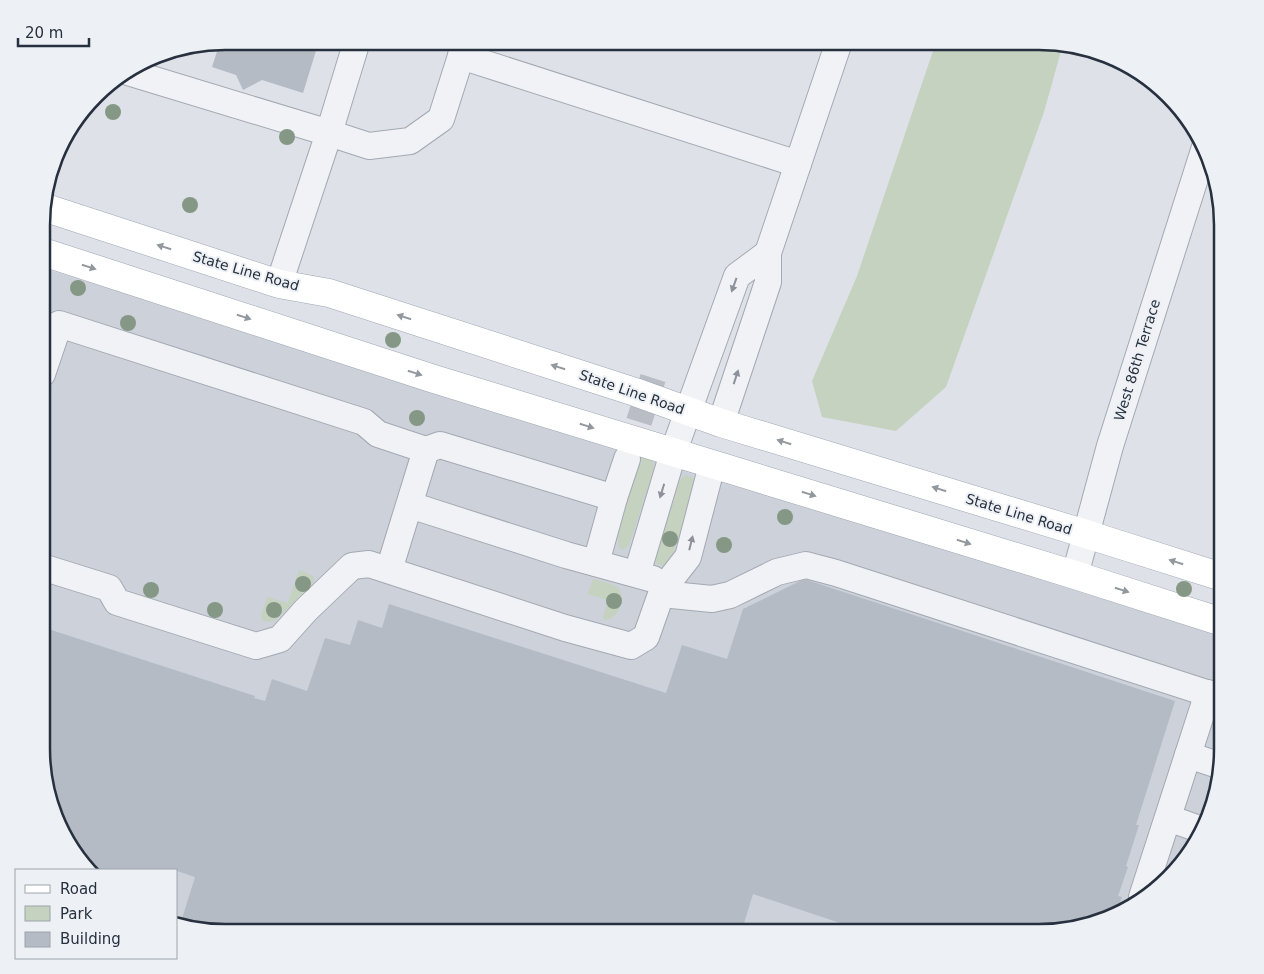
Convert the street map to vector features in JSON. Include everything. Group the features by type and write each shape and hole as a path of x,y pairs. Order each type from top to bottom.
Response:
{"main road":[{"name":"State Line Road","path":"51,210 279,284 329,293 635,392 721,424 1214,574"},
{"path":"50,254 434,379 1214,619"}],"street":[{"path":"279,284 354,50"},
{"path":"135,74 370,146 410,141 441,119 462,50"},
{"path":"469,50 798,164"},
{"path":"721,424 768,282 768,253 836,50"},
{"name":"West 86th Terrace","path":"1075,576 1110,446 1201,159"},
{"path":"636,574 673,452 737,276 768,253"},
{"path":"50,350 59,324 364,422 378,434 426,450 440,445 614,498"},
{"path":"389,570 426,450"},
{"path":"596,563 627,458"},
{"path":"50,570 109,588 117,602 256,646 280,639 306,610 352,566 368,564 565,628 631,646 646,637 663,588 688,557 712,465"},
{"path":"410,505 636,574 663,588 712,599 730,595 777,572 806,565 1214,695"},
{"path":"1148,886 1188,755 1214,697"},
{"path":"1188,755 1214,764"},
{"path":"1168,818 1196,828"}],"shaded area":[{"path":"50,270 1214,627 1214,761 1205,805 1196,827 1185,846 1171,864 1146,888 1117,906 1095,915 1062,923 213,924 178,917 178,869 97,869 86,856 68,827 56,794 51,772"}],"green space":[{"path":"933,50 1061,51 1044,112 946,387 896,431 822,417 812,381 857,276"},
{"path":"641,454 653,460 654,469 629,545 623,550 619,548 618,544 620,511 638,463 647,465 638,461"},
{"path":"686,475 693,478 695,486 670,562 665,566 659,565 655,562 656,556 679,482"},
{"path":"299,570 314,576 314,582 276,620 263,621 261,617 267,597 288,603"},
{"path":"593,579 614,585 620,590 620,606 610,619 605,620 603,617 608,600 588,594"}],"building":[{"path":"217,50 316,50 303,93 262,80 243,90 236,75 212,67"},
{"path":"804,579 1175,701 1136,825 1139,825 1118,896 1122,897 1119,905 1095,915 1062,923 843,924 753,894 744,924 213,924 182,919 195,877 178,871 178,869 97,869 86,856 68,827 56,794 50,761 50,630 255,696 254,698 265,701 272,679 307,691 325,638 350,645 358,620 382,628 389,604 666,693 682,645 727,659 743,609"}],"tunnel":[{"path":"627,459 653,378"}]}
